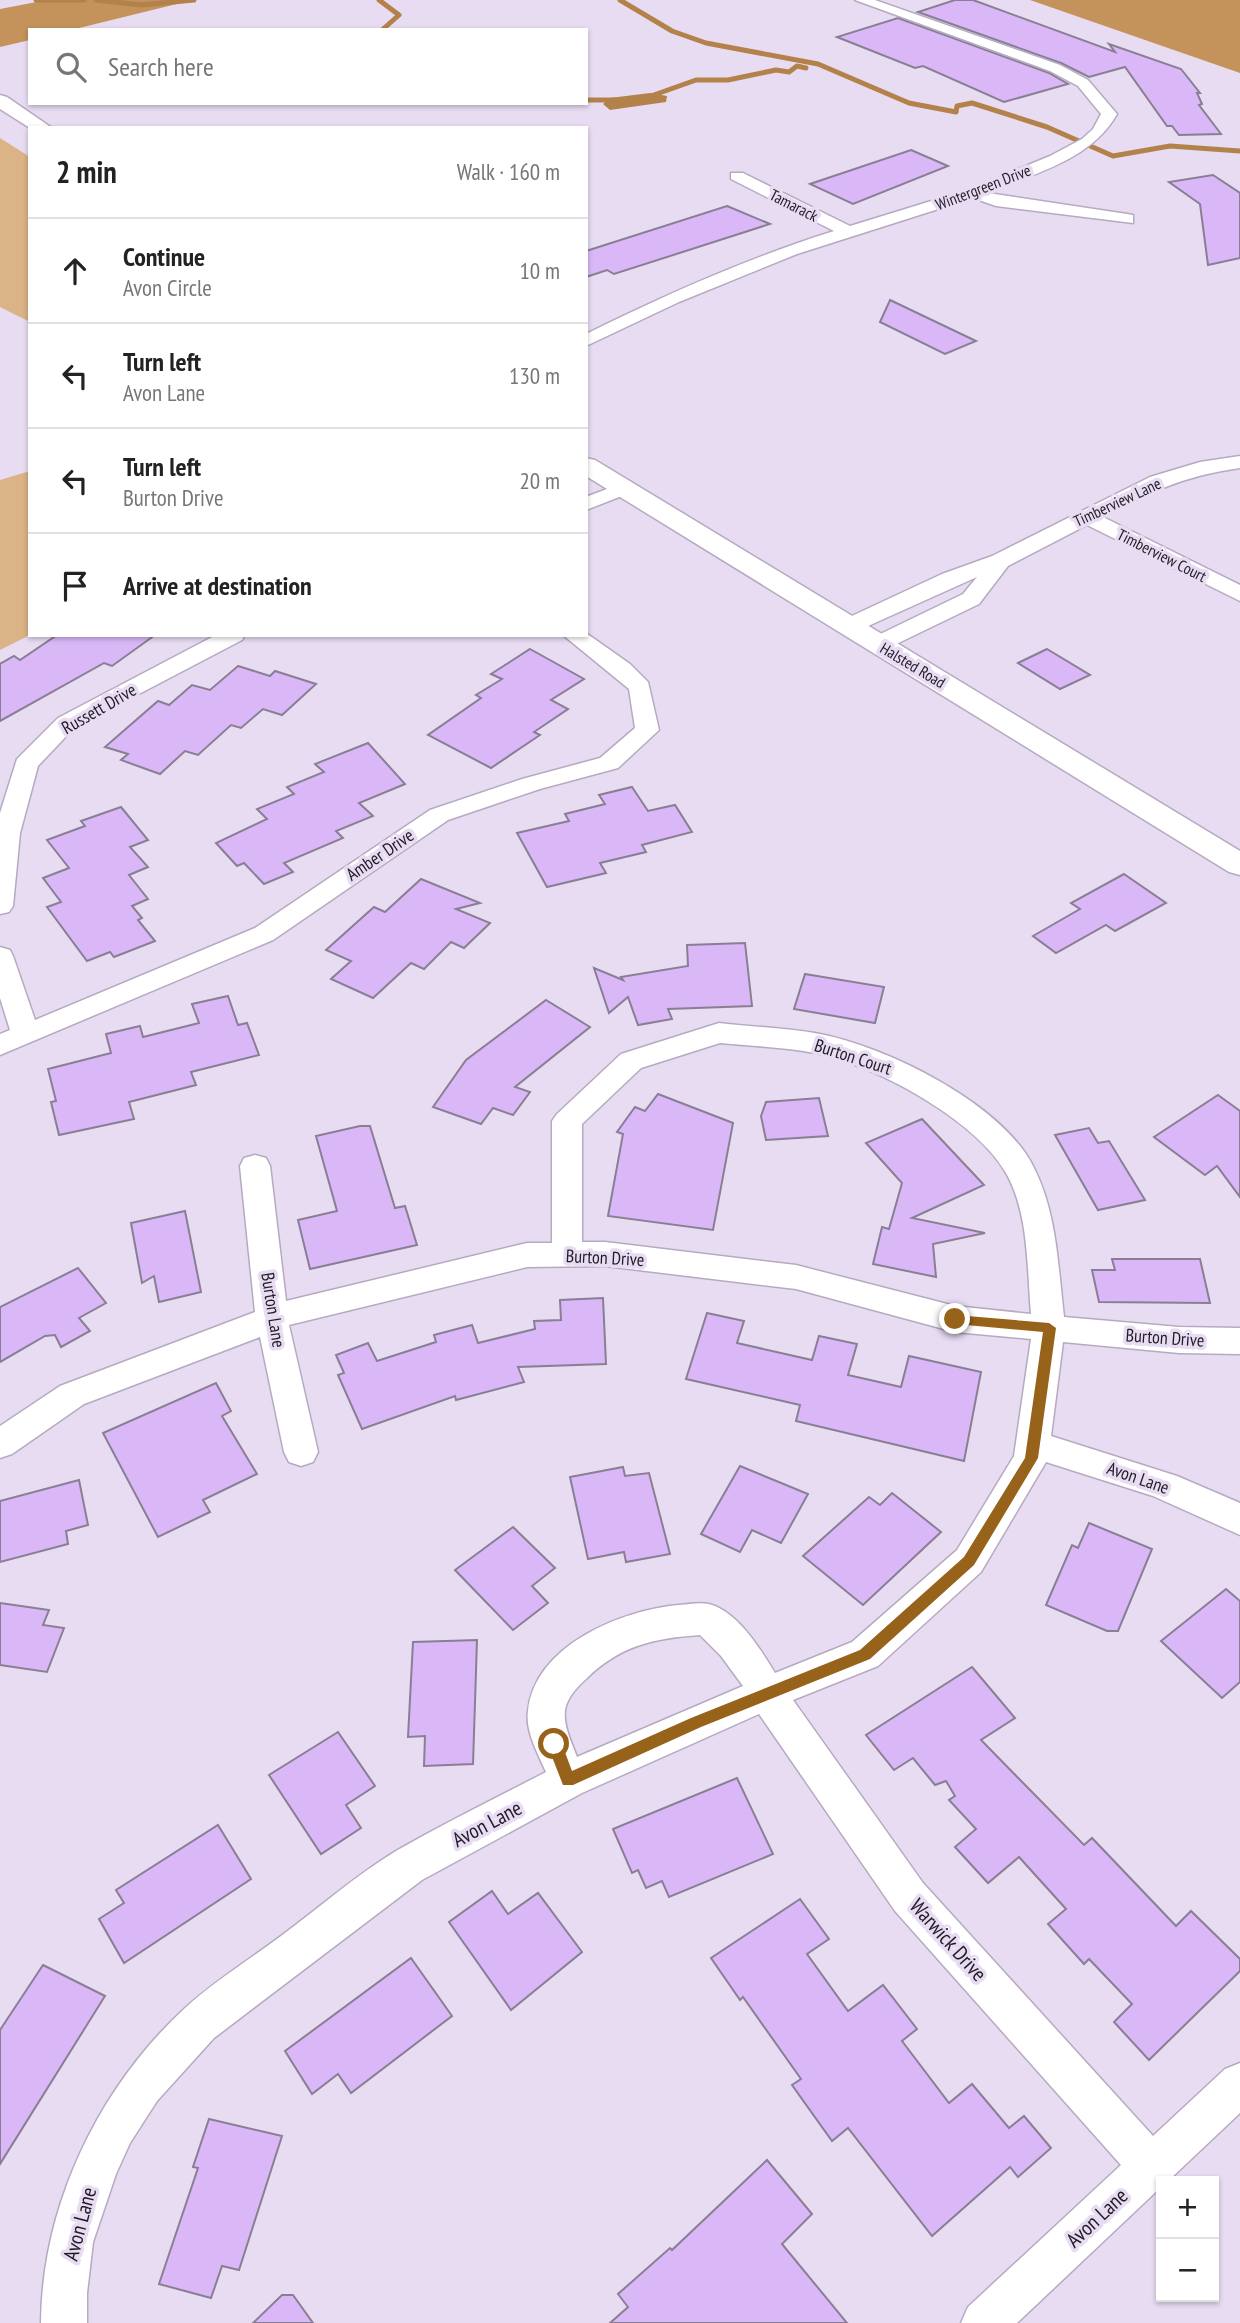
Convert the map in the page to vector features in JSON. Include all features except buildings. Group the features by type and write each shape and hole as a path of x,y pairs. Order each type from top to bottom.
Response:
{"street":[{"name":"Wintergreen Drive","path":"588,340 673,298 791,250 973,193 1088,142 1099,131 1109,114 1083,83 1055,68 862,0"},
{"path":"0,101 40,126"},
{"name":"Tamarack","path":"737,176 851,233"},
{"path":"973,193 996,201 1127,219"},
{"name":"Timberview Lane","path":"849,626 950,579 1000,561 1157,481 1200,468 1240,462"},
{"name":"Halsted Road","path":"588,466 1240,865"},
{"path":"588,503 625,488"},
{"name":"Timberview Court","path":"1085,516 1240,594"},
{"name":"Timberview Lane","path":"878,644 971,599 1000,561"},
{"name":"Russett Drive","path":"0,906 3,833 26,765 66,723 230,637"},
{"name":"Amber Drive","path":"0,1045 25,1032 264,934 439,816 531,784 609,763 647,730 640,687 622,669 577,637"},
{"path":"0,956 25,1032"},
{"name":"Burton Court","path":"567,1255 567,1121 631,1061 719,1033 820,1044 907,1075 982,1123 1019,1168 1035,1213 1049,1328"},
{"name":"Burton Lane","path":"256,1166 272,1319 301,1452"},
{"name":"Burton Drive","path":"0,1444 72,1395 272,1319 375,1290 527,1255 605,1254 796,1277 955,1319 1180,1340 1240,1341"},
{"name":"Avon Lane","path":"64,2323 64,2293 71,2242 96,2169 116,2128 142,2086 174,2048 232,1996 408,1866 568,1780 696,1722 865,1654 969,1561 1031,1458 1049,1328"},
{"name":"Avon Lane","path":"1034,1444 1151,1481 1216,1506 1240,1520"},
{"name":"Warwick Drive","path":"568,1780 546,1713 558,1683 581,1658 607,1638 637,1626 706,1619 732,1639 752,1665 767,1695 909,1897 1152,2167"},
{"name":"Avon Lane","path":"984,2323 1240,2084"}],"shaded area":[{"path":"47,0 193,0 79,28 28,28 28,40 0,47 0,9"},
{"path":"1030,0 1240,0 1240,73"},
{"path":"650,93 667,96 666,102 610,110 603,104 610,98"},
{"path":"0,138 28,156 28,321 0,307"},
{"path":"28,472 28,636 0,650 0,480"}],"waterway":[{"path":"36,0 84,0"},
{"path":"96,0 141,5 194,0"},
{"path":"379,0 399,15 384,28"},
{"path":"620,0 672,31 706,43 818,64 909,103 956,112 957,106 972,103 1047,127 1113,156 1170,146 1240,151"},
{"path":"651,96 696,80 728,80 776,70 789,72 797,66 806,68"},
{"path":"588,100 618,100"}],"route":[{"path":"554,1744 568,1780 696,1722 865,1654 969,1561 1031,1458 1049,1328 955,1319"}]}
